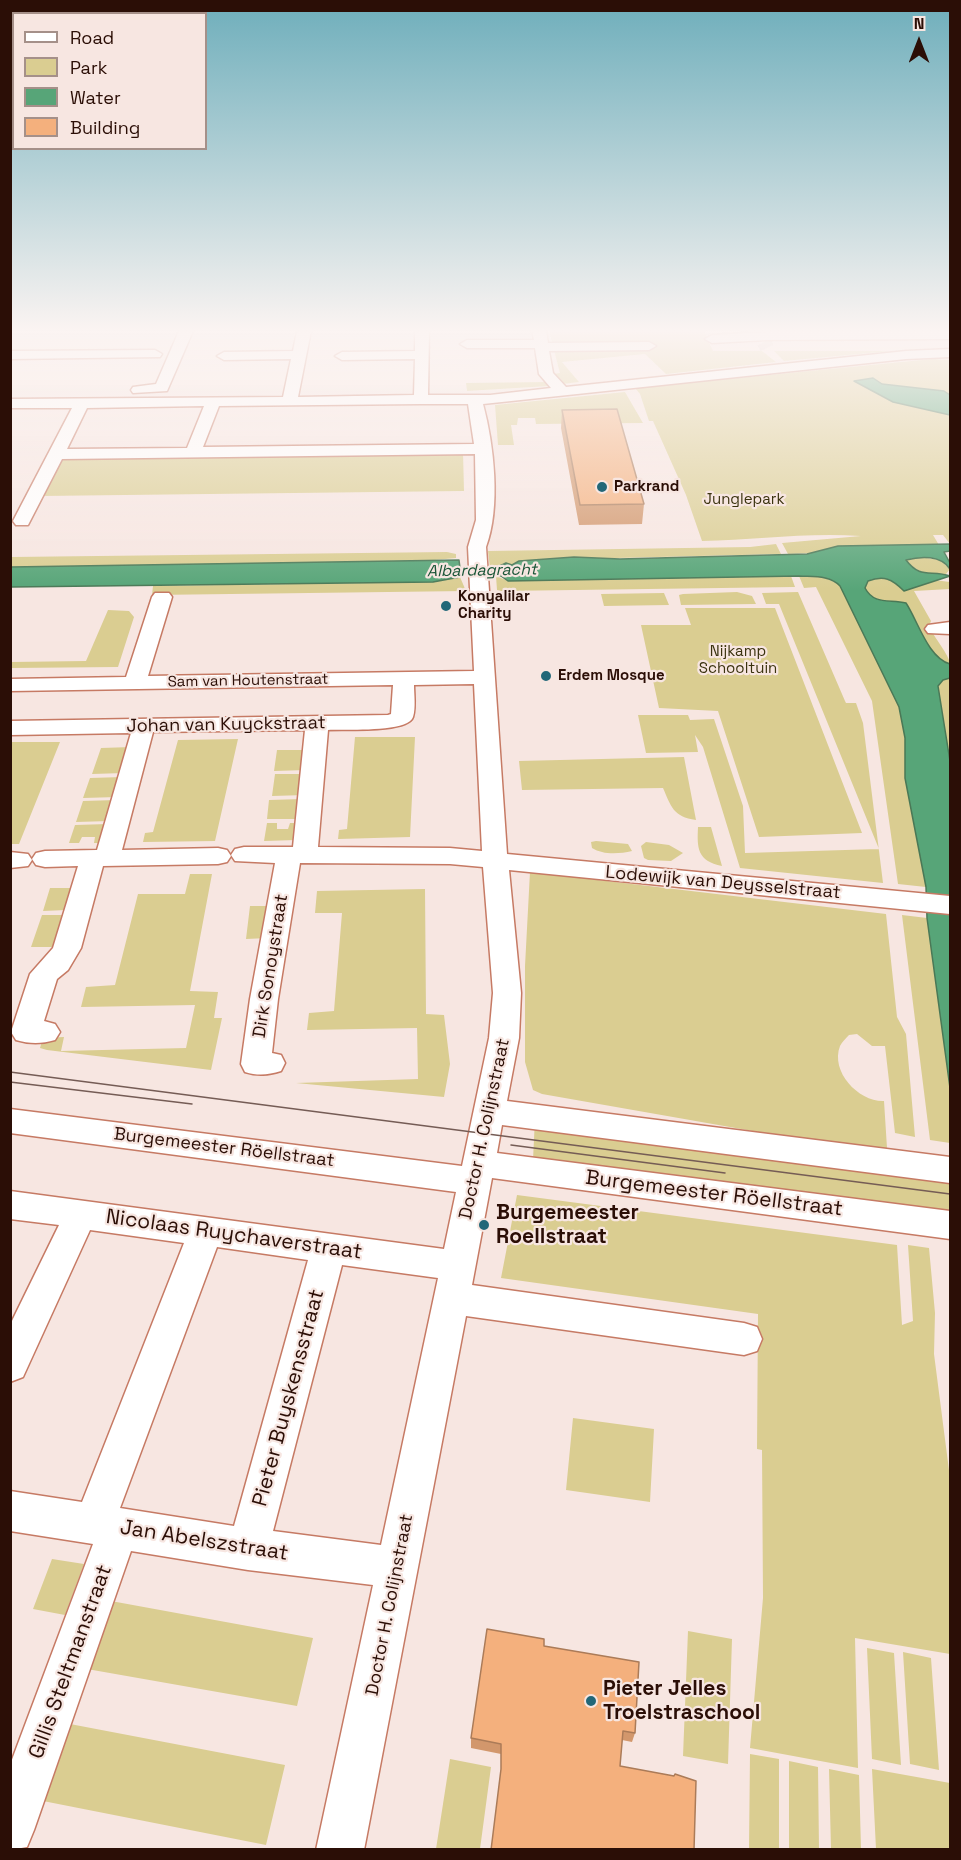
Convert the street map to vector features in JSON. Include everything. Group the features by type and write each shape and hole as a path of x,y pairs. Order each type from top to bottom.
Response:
{"street":[{"path":"22,521 75,418"},
{"path":"193,453 207,418"},
{"name":"Doctor H. Colijnstraat","path":"340,1850 398,1569 507,1014 495,861 477,547 485,523 481,449 477,418"},
{"path":"57,454 481,449"},
{"path":"135,683 162,597"},
{"name":"Sam van Houtenstraat","path":"10,685 485,677"},
{"name":"Johan van Kuyckstraat","path":"10,728 397,721 402,718 404,678"},
{"path":"297,855 317,724"},
{"path":"45,1032 26,1032 44,974 58,963 67,948 144,726"},
{"path":"244,855 426,854 495,861"},
{"name":"Dirk Sonoystraat","path":"270,1063 256,1064 264,999 297,855"},
{"path":"45,859 218,856"},
{"name":"Lodewijk van Deysselstraat","path":"495,861 951,905"},
{"path":"488,1111 951,1170"},
{"name":"Burgemeester Röellstraat","path":"10,1121 951,1225"},
{"name":"Nicolaas Ruychaverstraat","path":"10,1205 329,1247 454,1282 744,1338"},
{"path":"10,1365 81,1214"},
{"name":"Gillis Steltmanstraat","path":"10,1830 107,1526 206,1231"},
{"name":"Pieter Buyskensstraat","path":"248,1549 329,1247"},
{"name":"Jan Abelszstraat","path":"10,1511 248,1549 359,1561 398,1569"}],"green space":[{"path":"496,418 640,418 643,423 536,424 535,418 518,418 517,425 511,425 514,445 498,445"},
{"name":"Junglepark","path":"648,418 950,418 950,544 943,535 933,535 939,545 838,546 814,553 788,554 782,543 861,536 801,536 702,541 686,495 653,421 649,421"},
{"path":"463,451 464,491 41,496 62,455"},
{"path":"776,544 781,554 576,559 490,568 488,551 750,547"},
{"path":"447,552 456,554 456,558 412,562 11,567 10,557"},
{"path":"920,557 940,560 950,569 946,574 929,574 914,568 905,559"},
{"path":"496,576 508,581 791,576 795,587 501,591 497,590"},
{"path":"799,576 823,577 839,584 899,707 905,738 905,778 926,887 898,884 872,701 816,587 804,588"},
{"path":"460,577 466,591 152,595 153,586 433,582"},
{"path":"881,577 894,581 905,591 934,580 950,582 950,589 914,591 931,621 929,626 950,664 942,660 930,647 906,603 877,599 865,588 868,581"},
{"path":"737,592 752,596 756,604 681,605 679,595 683,594"},
{"path":"798,592 845,701 856,703 863,723 879,848 779,604 766,604 762,593"},
{"path":"664,593 669,605 604,606 601,594"},
{"name":"Nijkamp Schooltuin","path":"685,608 775,608 862,833 759,837 718,711 659,708 641,625 691,625"},
{"path":"108,610 129,611 134,617 118,667 11,668 11,662 86,661"},
{"path":"950,678 950,761 938,686 943,680"},
{"path":"638,715 688,715 690,720 714,719 743,806 745,853 879,849 883,883 740,868 703,747 695,735 698,752 646,753"},
{"path":"355,737 415,737 410,837 338,839 339,830 347,829"},
{"path":"238,739 215,841 143,842 145,833 153,832 178,740"},
{"path":"11,742 60,742 19,844 11,844"},
{"path":"132,747 124,773 92,774 101,748"},
{"path":"277,750 309,750 306,770 274,771"},
{"path":"684,757 696,820 688,819 674,810 663,788 522,790 519,761"},
{"path":"275,774 307,774 305,795 272,796"},
{"path":"123,777 117,797 83,798 90,778"},
{"path":"302,799 301,819 267,819 269,800"},
{"path":"117,800 110,821 76,822 83,801"},
{"path":"267,823 277,823 277,829 288,829 290,823 299,823 296,840 264,841"},
{"path":"108,824 101,843 94,843 95,837 82,837 79,843 69,843 75,825"},
{"path":"698,827 711,827 722,866 703,857 698,841"},
{"path":"591,842 628,844 632,851 601,852 592,848"},
{"path":"646,842 669,845 683,853 671,861 648,860 644,858 641,846"},
{"path":"530,872 886,914 897,1017 906,1034 915,1137 895,1133 885,1046 872,1046 857,1034 849,1035 840,1046 839,1066 849,1084 856,1091 875,1100 884,1101 887,1148 913,1152 912,1159 542,1094 533,1090 525,1062 525,966"},
{"path":"190,874 212,874 190,991 218,992 214,1018 222,1018 211,1070 47,1050 40,1048 43,1038 64,1037 61,1051 186,1048 195,1005 81,1007 86,987 115,985 138,894 185,894"},
{"path":"50,888 73,888 66,910 43,911"},
{"path":"425,889 426,1014 444,1015 450,1064 444,1097 296,1083 418,1079 417,1028 307,1030 309,1013 334,1011 342,913 315,913 317,891"},
{"path":"250,906 273,906 268,938 246,939"},
{"path":"42,915 65,915 56,947 31,947"},
{"path":"902,915 927,918 950,1088 950,1143 930,1140"},
{"path":"535,1118 950,1173 950,1218 533,1160"},
{"path":"517,1195 897,1245 902,1325 913,1321 908,1245 929,1248 935,1313 934,1354 950,1478 950,1654 855,1638 858,1768 750,1748 763,1598 762,1450 757,1449 758,1314 501,1278"},
{"path":"573,1418 654,1429 650,1502 566,1490"},
{"path":"52,1559 84,1564 65,1615 33,1609"},
{"path":"111,1601 313,1638 297,1706 87,1669"},
{"path":"688,1631 732,1639 728,1764 683,1756"},
{"path":"867,1648 894,1653 901,1765 872,1759"},
{"path":"903,1652 931,1658 939,1770 910,1764"},
{"path":"70,1724 285,1765 266,1845 43,1801"},
{"path":"750,1754 779,1759 779,1849 749,1849"},
{"path":"450,1759 491,1767 480,1849 436,1849"},
{"path":"789,1761 818,1767 819,1849 789,1849"},
{"path":"829,1769 859,1775 861,1849 831,1849"},
{"path":"872,1769 950,1783 950,1849 876,1849"}],"water":[{"name":"Albardagracht","path":"950,544 950,551 944,552 950,563 950,569 936,559 906,560 922,572 950,576 904,591 892,581 883,578 868,581 865,588 877,599 906,603 930,647 942,660 950,664 950,678 943,680 938,686 950,761 950,1088 927,918 926,887 905,778 905,738 899,707 836,582 821,577 799,576 508,581 501,576 461,573 460,577 433,582 11,587 10,567 459,560 460,568 484,569 506,563 512,565 519,561 574,557 620,559 807,554 838,546"}],"building":[{"name":"Parkrand","path":"563,418 620,418 644,504 580,505"},
{"name":"Pieter Jelles Troelstraschool","path":"487,1629 544,1639 544,1646 639,1662 635,1733 623,1731 620,1766 674,1776 675,1774 696,1781 694,1850 491,1850 501,1769 501,1744 471,1738"}],"tram line":[{"path":"10,1072 950,1194"},
{"path":"10,1082 192,1104"},
{"path":"511,1145 725,1173"}],"place":[{"name":"Parkrand","path":"602,487"},
{"name":"Konyalilar Charity","path":"446,606"},
{"name":"Erdem Mosque","path":"546,676"},
{"name":"Burgemeester Roellstraat","path":"484,1225"},
{"name":"Pieter Jelles Troelstraschool","path":"591,1701"}]}
